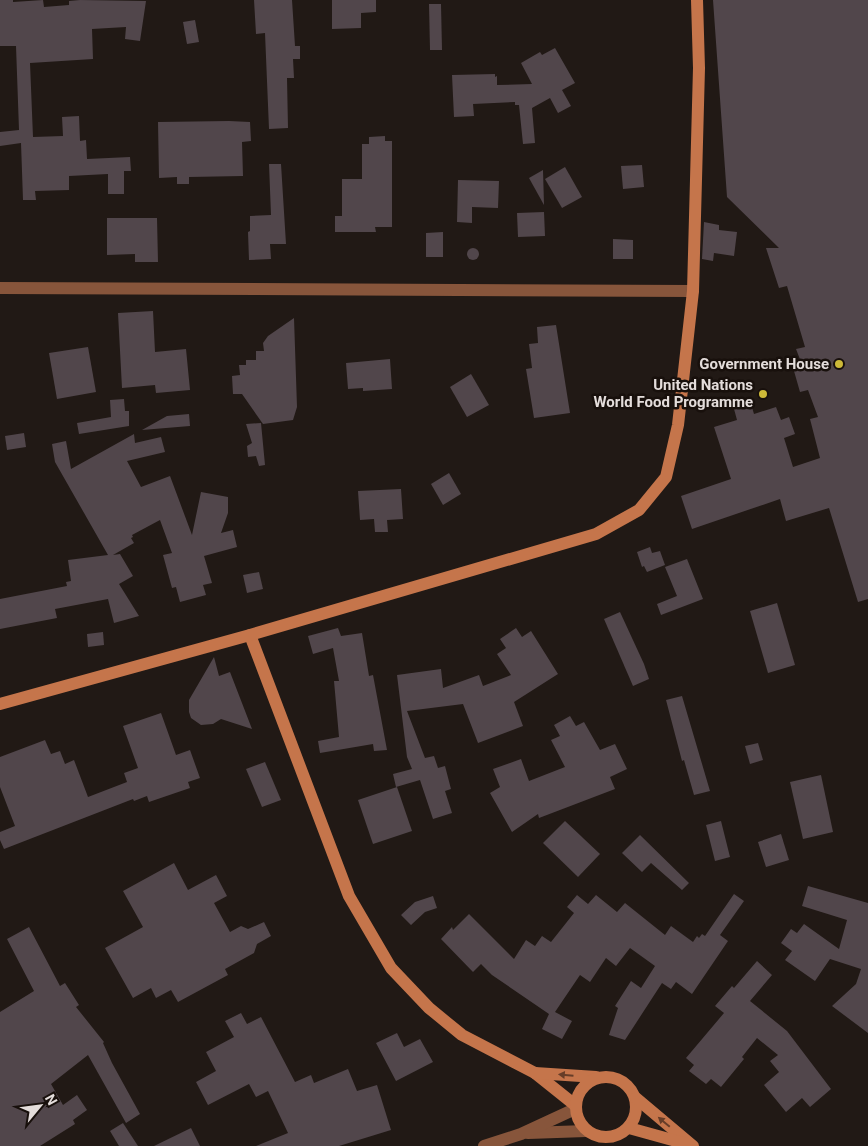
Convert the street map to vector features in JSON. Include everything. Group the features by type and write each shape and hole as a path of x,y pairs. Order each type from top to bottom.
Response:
{"street":[{"path":"0,704 250,635 596,534 639,510 666,477 678,425 694,291 699,68 697,0"},
{"path":"0,288 694,291"},
{"path":"250,635 349,896 391,968 429,1008 462,1035 535,1073 575,1107"},
{"path":"535,1073 613,1077 627,1084 636,1098 693,1146"},
{"path":"591,1137 577,1117 575,1107 578,1093 596,1077"},
{"path":"625,1136 636,1114 636,1098"},
{"path":"484,1146 521,1134 575,1107"},
{"path":"521,1134 608,1138 625,1136 693,1146"}],"building":[{"path":"0,0 13,0 13,2 43,0 44,7 69,5 69,1 80,0 146,1 140,41 125,39 126,27 92,29 93,59 30,63 33,137 63,136 62,117 79,116 80,141 86,140 87,159 130,157 131,171 124,171 124,194 108,194 108,174 69,176 69,190 35,191 36,200 23,200 21,143 0,146 0,132 19,130 16,46 0,46"},
{"path":"254,0 292,0 295,46 300,46 300,59 293,59 294,78 287,78 288,128 269,129 265,33 256,34"},
{"path":"332,0 376,0 376,12 361,13 361,28 332,29"},
{"name":"Government House","path":"713,0 868,0 868,599 858,602 829,508 786,521 780,499 692,529 681,496 731,479 714,427 737,420 734,409 751,404 754,414 776,407 781,420 789,417 795,434 784,438 793,467 820,458 810,419 818,417 808,390 800,392 792,364 801,362 796,349 805,347 787,286 779,288 766,248 779,248 727,197"},
{"path":"429,4 441,4 442,50 430,50"},
{"path":"195,20 199,42 187,44 183,22"},
{"path":"555,48 575,83 562,90 571,106 558,113 550,98 532,108 535,143 523,144 519,105 515,105 515,102 473,104 474,116 454,117 452,75 495,74 495,77 497,76 497,85 532,84 521,63 540,52 542,55"},
{"path":"158,122 250,122 251,141 242,142 243,176 189,177 189,184 177,184 177,177 159,178"},
{"path":"385,136 385,141 392,141 392,227 375,227 376,232 335,232 335,216 342,216 342,179 362,179 362,144 369,144 369,137"},
{"path":"269,164 281,164 286,244 270,244 271,259 249,260 248,232 250,231 250,216 271,215"},
{"path":"642,165 644,187 623,189 621,166"},
{"path":"565,167 582,197 562,208 545,179"},
{"path":"543,170 544,205 529,178"},
{"path":"458,180 499,181 498,208 472,207 472,223 457,222"},
{"path":"544,212 545,236 518,237 517,213"},
{"path":"107,218 157,218 158,262 135,262 135,254 107,255"},
{"path":"704,222 719,225 719,230 737,232 734,256 714,253 713,261 702,259"},
{"path":"443,232 443,257 426,257 426,233"},
{"path":"613,239 633,240 633,259 613,259"},
{"path":"475,248 478,249 478,259 471,260 468,259 467,252 468,249"},
{"path":"153,311 155,352 186,349 190,390 156,393 155,385 122,388 118,313"},
{"path":"294,318 297,407 293,420 263,424 242,394 233,394 232,376 240,375 239,365 246,365 246,360 256,360 256,351 264,351 263,343 268,336"},
{"path":"556,325 570,413 534,418 526,369 532,368 529,344 538,343 537,327"},
{"path":"88,347 96,392 57,399 49,353"},
{"path":"390,359 392,389 363,391 363,388 348,389 346,363"},
{"path":"471,374 489,405 467,417 450,387"},
{"path":"124,399 125,411 129,411 129,426 79,434 77,423 111,417 110,400"},
{"path":"189,414 190,426 142,430 167,416"},
{"path":"261,423 265,465 259,466 256,456 248,457 247,446 252,443 246,424"},
{"path":"24,433 26,447 7,450 5,436"},
{"path":"134,434 135,443 161,437 165,452 127,461 141,487 170,476 192,535 201,492 228,497 228,513 221,533 233,530 237,547 204,556 212,583 203,585 206,595 180,602 176,587 172,588 163,555 172,553 160,520 132,535 133,537 131,538 134,543 113,555 120,554 133,576 119,584 139,616 114,623 108,599 55,609 57,618 0,629 0,599 67,586 66,582 71,581 68,560 108,555 55,462 52,444 66,441 71,469"},
{"path":"449,473 461,494 443,505 431,484"},
{"path":"401,489 403,519 387,520 388,532 375,532 374,519 360,520 358,491"},
{"path":"650,547 652,553 660,551 665,565 647,572 644,566 642,567 637,552"},
{"path":"687,559 703,599 661,615 657,604 677,596 665,567"},
{"path":"259,572 263,589 247,593 243,575"},
{"path":"777,603 795,665 768,673 750,611"},
{"path":"620,612 649,679 633,686 604,619"},
{"path":"338,628 341,636 362,633 369,676 373,675 387,750 374,751 373,744 320,753 318,741 339,737 334,681 339,681 333,648 313,654 308,636"},
{"path":"516,628 522,637 531,631 558,674 514,702 523,726 478,743 463,704 407,711 425,758 434,756 438,768 445,766 451,789 445,791 452,813 433,819 420,780 396,787 393,774 412,769 407,757 397,675 441,669 443,688 479,675 483,686 511,675 497,654 506,648 500,639"},
{"path":"103,632 104,645 88,647 87,634"},
{"path":"214,657 219,676 230,672 252,729 221,719 213,724 201,725 191,718 189,700"},
{"path":"682,696 710,791 694,795 684,760 682,761 666,700"},
{"path":"161,713 176,755 190,750 200,778 188,782 190,788 149,802 147,796 134,801 133,799 4,849 0,840 0,832 15,826 0,787 0,757 45,740 51,754 60,751 65,764 74,760 88,797 127,782 124,773 138,768 123,726"},
{"path":"570,716 576,726 584,722 600,750 615,744 627,769 610,777 615,789 539,818 538,814 512,832 490,793 500,787 493,769 521,759 529,781 565,767 551,740 560,736 554,725"},
{"path":"758,743 763,760 750,764 745,746"},
{"path":"265,762 281,800 262,807 246,769"},
{"path":"821,775 833,832 803,839 790,782"},
{"path":"397,787 412,831 373,844 358,800"},
{"path":"565,821 600,854 578,877 543,843"},
{"path":"721,821 730,857 715,861 706,825"},
{"path":"781,834 789,860 766,867 758,842"},
{"path":"640,835 689,883 682,890 651,863 642,872 622,853"},
{"path":"174,863 188,890 216,875 227,896 214,903 230,932 241,926 248,929 264,922 271,936 257,944 254,953 225,969 228,975 178,1002 171,990 156,998 151,988 133,998 105,948 143,927 123,891"},
{"path":"808,886 868,903 868,1033 832,1006 856,984 861,969 830,959 815,981 785,960 792,951 781,943 791,929 797,933 804,924 839,949 847,920 802,906"},
{"path":"734,894 744,901 720,935 728,941 692,994 676,982 671,989 662,983 625,1040 609,1035 618,1008 615,1006 631,981 641,988 655,966 630,948 616,966 606,958 590,982 580,975 555,1012 572,1021 562,1039 542,1029 549,1014 492,975 481,964 473,972 441,939 452,927 453,930 469,914 514,959 526,940 535,946 542,936 551,942 574,913 567,907 577,895 588,904 596,895 617,912 625,903 665,935 671,926 693,942 697,936 699,938 702,934 705,936"},
{"path":"433,896 437,908 425,912 411,925 401,915 415,902"},
{"path":"29,927 60,986 65,983 79,1005 76,1007 104,1042 112,1063 140,1114 126,1123 88,1055 51,1084 63,1105 77,1095 87,1110 73,1120 75,1124 40,1146 0,1146 0,1012 34,991 7,939"},
{"path":"757,961 772,975 750,1001 787,1031 831,1089 810,1107 802,1098 786,1112 764,1085 779,1072 770,1061 778,1055 757,1038 742,1057 744,1059 721,1087 711,1079 706,1084 689,1071 694,1065 686,1058 724,1013 715,1006 732,986 734,988"},
{"path":"241,1013 247,1024 261,1017 295,1082 311,1075 314,1083 348,1069 357,1091 377,1085 391,1130 339,1146 256,1146 288,1133 268,1091 256,1097 249,1084 208,1105 196,1082 216,1071 206,1052 234,1037 225,1021"},
{"path":"397,1033 404,1047 420,1039 433,1062 396,1081 376,1043"},
{"path":"123,1123 138,1146 119,1146 110,1131"},
{"path":"191,1128 200,1146 154,1146"}],"place":[{"name":"Government House","path":"839,364"},
{"name":"United Nations World Food Programme","path":"763,394"}]}
